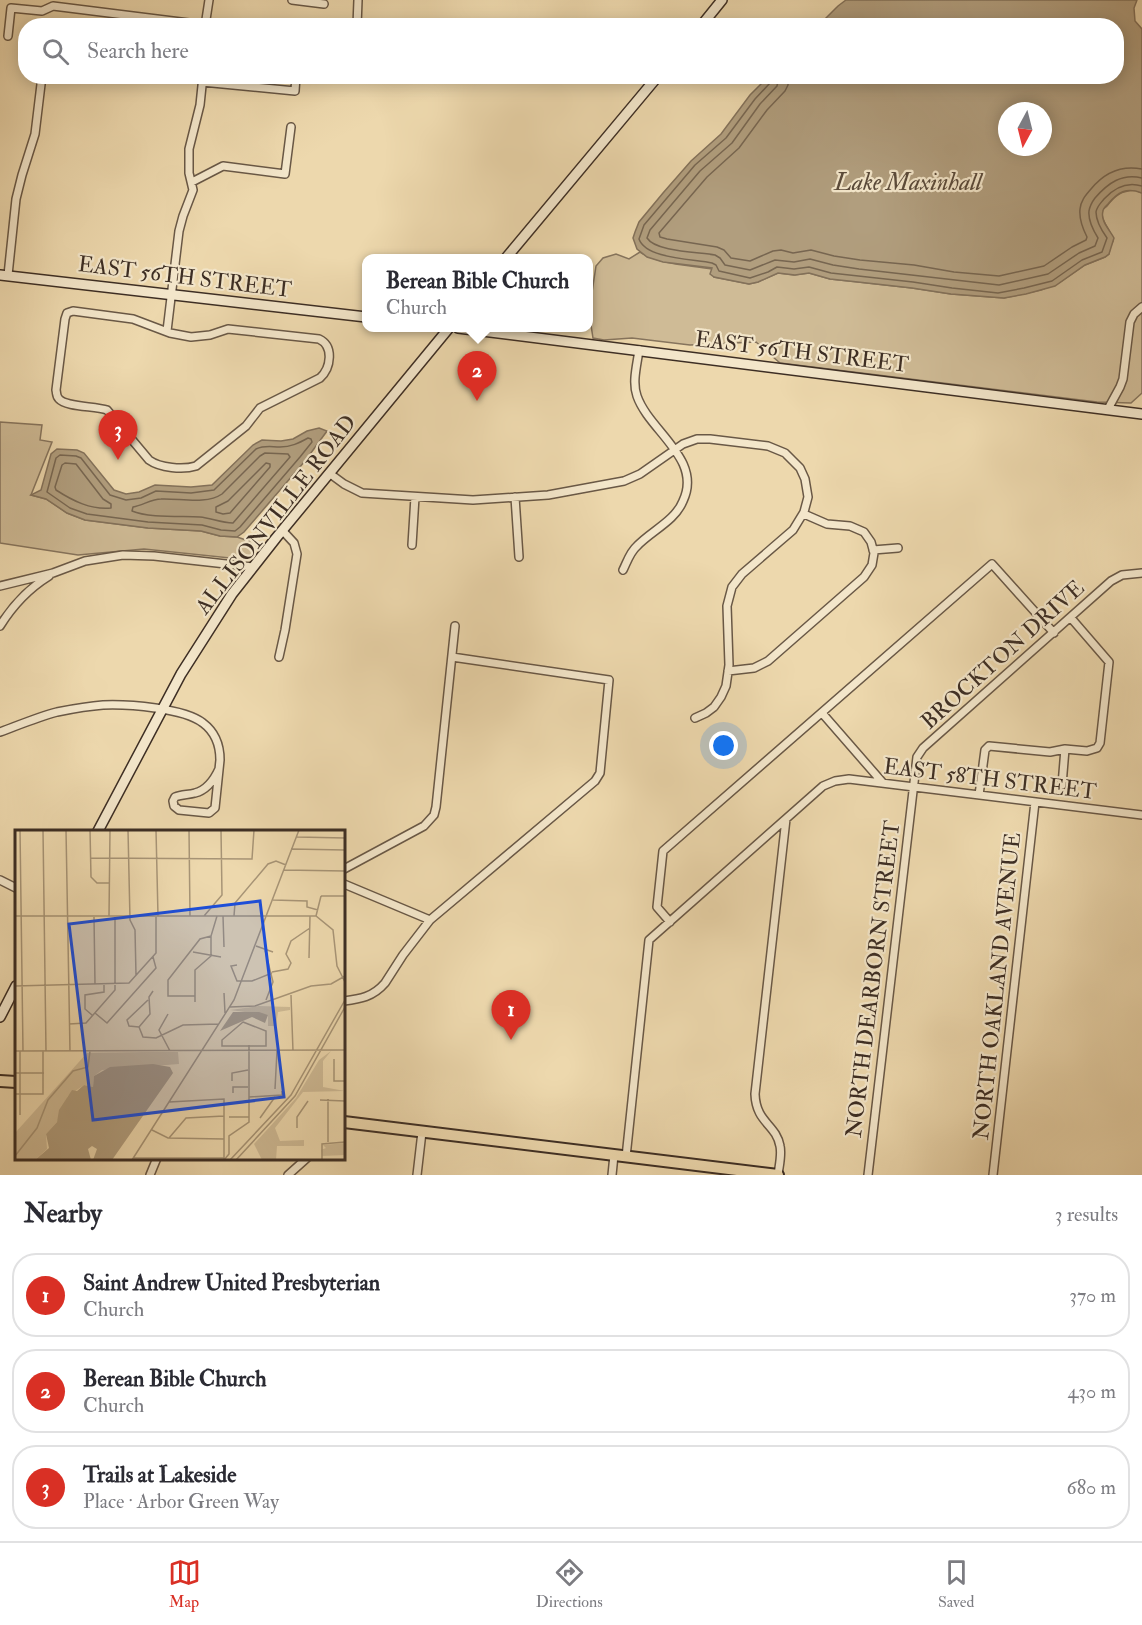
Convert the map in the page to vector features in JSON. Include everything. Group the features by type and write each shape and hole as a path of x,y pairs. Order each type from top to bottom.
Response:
{"main road":[{"path":"0,1081 15,1082"},
{"path":"345,1122 778,1175"}],"street":[{"path":"206,18 209,0"},
{"path":"292,0 324,4"},
{"path":"356,18 358,0"},
{"path":"707,18 722,0"},
{"path":"8,36 11,8 42,11 53,3 157,18"},
{"path":"4,275 16,196 37,128 41,84"},
{"path":"167,331 179,231 193,190 188,160 202,84"},
{"path":"238,84 295,92 296,84"},
{"path":"509,254 651,84"},
{"path":"192,182 223,166 285,174 291,127"},
{"name":"EAST 56TH STREET","path":"4,275 362,317"},
{"path":"1108,409 1122,384 1130,322 1134,314 1142,307"},
{"path":"70,311 133,319 167,331 197,337 228,329 319,339 327,345 329,351 326,371 320,378 260,408 246,426 199,464 188,468 158,464 151,462 107,410 64,402 60,400 56,392 65,317 70,311"},
{"name":"ALLISONVILLE ROAD","path":"99,830 186,666 208,630 282,530 445,332"},
{"name":"EAST 56TH STREET","path":"497,332 1142,414"},
{"path":"623,570 635,547 674,515 684,500 687,485 687,473 682,461 638,399 635,380 639,350"},
{"path":"329,473 358,492 466,500 548,495 624,481 640,474 688,442 703,439 768,446 790,457 806,479 808,497 804,514 793,530 742,574 732,587 727,608 728,671 726,686 720,700 706,713 694,718"},
{"path":"412,544 415,497"},
{"path":"515,497 519,557"},
{"path":"728,671 760,666 864,577 872,565 873,550 868,536 861,530 850,526 827,524 804,514"},
{"path":"279,657 297,554 294,543 282,530"},
{"path":"873,550 898,548"},
{"path":"0,586 53,573 85,561 126,555 253,567"},
{"path":"670,922 657,907 663,851 992,564 1054,633"},
{"path":"0,626 24,595 53,573"},
{"name":"BROCKTON DRIVE","path":"913,787 916,760 923,748 1114,579 1131,573 1142,573"},
{"path":"979,795 986,747 1050,752 1065,749 1089,751 1101,743 1109,662 1071,618"},
{"path":"345,867 424,826 434,815 455,626"},
{"path":"345,1001 368,996 381,988 430,921 597,779 601,768 609,680 452,657"},
{"path":"0,732 58,712 102,705 162,710 194,718 207,727 218,745 220,756 219,768 215,808 212,812 179,810 175,807 173,801 175,797 201,790 213,780 219,768"},
{"path":"822,713 883,783"},
{"path":"1062,785 1065,749"},
{"name":"EAST 58TH STREET","path":"786,819 823,787 835,781 849,779 1142,815"},
{"name":"NORTH DEARBORN STREET","path":"868,1175 913,787"},
{"name":"NORTH OAKLAND AVENUE","path":"993,1175 1035,802"},
{"path":"626,1157 649,940 786,819"},
{"path":"778,1175 780,1144 773,1130 759,1115 755,1094 786,819"},
{"path":"0,879 15,887"},
{"path":"345,884 430,921"},
{"path":"0,1017 15,988"},
{"path":"417,1175 422,1132"},
{"path":"612,1175 614,1155"},
{"path":"150,1175 156,1160"},
{"path":"288,1175 305,1160"}],"shaded area":[{"path":"1135,190 1142,193 1142,393 1131,403 1097,402 780,363 756,342 690,345 632,338 604,340 593,338 593,286 596,266 603,258 616,254 629,259 640,252 656,260 712,269 714,277 749,284 778,273 794,275 809,273 830,279 1004,298 1041,290 1060,282 1085,265 1109,254 1113,241 1103,218 1103,210 1119,194"},
{"path":"0,422 42,425 40,440 52,442 31,495 46,499 67,513 85,520 148,528 201,531 220,536 237,537 249,541 255,549 249,560 144,549 78,555 0,543"}],"water":[{"name":"Lake Maxinhall","path":"846,0 1137,0 1134,8 1135,21 1142,29 1142,193 1131,190 1115,196 1102,215 1114,238 1109,254 1085,265 1055,286 1004,298 830,279 809,273 795,275 778,273 749,284 714,277 710,274 712,268 663,262 647,257 637,249 633,238 639,222 691,161 721,134 761,84 1124,84 1124,18 826,18"},
{"path":"319,428 327,431 305,461 244,532 237,537 220,536 201,531 148,528 85,520 67,513 46,499 31,495 41,490 51,454 57,449 77,450 84,453 114,490 126,494 139,492 155,485 191,487 212,485 253,445 262,440 293,439 307,431"}],"place":[{"name":"Berean Bible Church","path":"477,401"},
{"name":"Trails at Lakeside","path":"118,460"},
{"name":"Saint Andrew United Presbyterian","path":"511,1040"}]}
